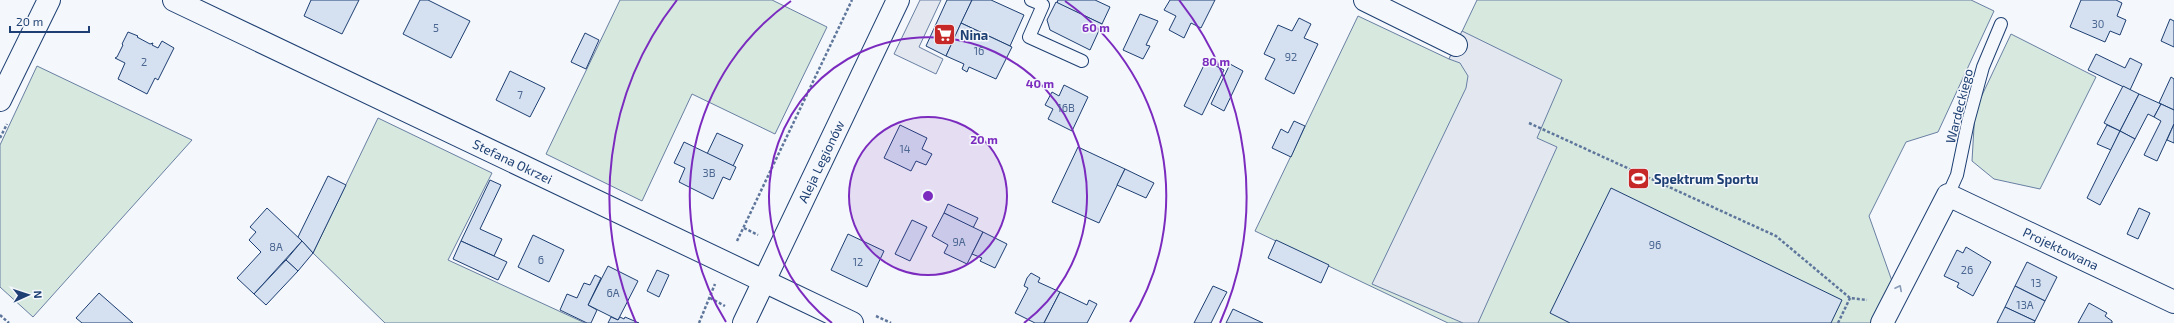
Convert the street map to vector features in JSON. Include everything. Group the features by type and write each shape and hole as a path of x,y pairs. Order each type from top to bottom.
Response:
{"street":[{"path":"0,100 49,0"},
{"name":"Stefana Okrzei","path":"174,0 852,323"},
{"name":"Aleja Legionów","path":"744,323 763,280 898,0"},
{"path":"1365,0 1456,45"},
{"path":"1886,314 1948,195"},
{"name":"Projektowana","path":"1948,195 2174,302"}],"lane":[{"path":"1031,0 1043,5 1029,37 1082,61"},
{"name":"Wardeckiego","path":"1948,195 1957,175 1968,122 1983,67 2001,24"}],"path":[{"path":"734,248 852,0"},
{"path":"1528,123 1776,236 1850,298 1882,301 1886,314"},
{"path":"699,323 717,278"},
{"path":"1838,323 1850,298"},
{"path":"0,315 9,323"}],"shaded area":[{"path":"620,0 772,0 827,27 775,134 692,94 642,201 546,154"},
{"path":"920,0 941,0 919,47 943,59 936,74 894,54"},
{"name":"Spektrum Sportu","path":"1477,0 1971,0 1994,11 1938,132 1906,142 1869,216 1892,281 1872,323 1448,323 1255,231 1358,16 1449,59"},
{"path":"1462,31 1562,80 1537,138 1557,147 1478,323 1463,323 1372,284 1466,88 1468,76 1460,63 1449,59"},
{"path":"2011,34 2096,77 2040,189 1994,179 1972,161 1975,110"},
{"path":"37,66 192,140 33,317 0,287 0,145"},
{"path":"378,118 492,173 448,260 585,323 385,323 313,253"}],"building":[{"path":"311,0 359,0 342,34 304,16"},
{"path":"420,0 428,0 470,21 451,58 403,34"},
{"name":"Nina","path":"947,0 972,0 946,56 926,46"},
{"path":"972,0 991,0 1024,15 1010,46 961,23"},
{"path":"1058,0 1095,0 1110,7 1102,24 1057,3"},
{"path":"1170,0 1215,0 1201,28 1191,23 1184,38 1169,30 1176,16 1164,10"},
{"path":"2081,0 2116,0 2122,3 2117,16 2126,20 2120,35 2110,31 2105,42 2070,27"},
{"path":"1056,2 1102,24 1090,50 1050,30 1047,20"},
{"path":"1140,14 1158,21 1146,45 1150,46 1143,59 1123,50"},
{"path":"1299,18 1311,24 1304,38 1318,44 1294,94 1265,79 1275,59 1264,54 1278,25 1292,31"},
{"path":"2170,19 2174,21 2174,47 2161,41"},
{"path":"961,23 1012,47 996,79 969,67 967,72 962,69 964,64 946,56"},
{"path":"128,32 138,36 137,37 150,44 153,43 152,45 158,48 162,41 174,48 158,80 155,78 147,94 118,79 125,63 115,58 123,45 122,44"},
{"path":"585,33 599,40 586,69 571,62"},
{"path":"2096,54 2125,68 2130,58 2142,64 2130,90 2088,70"},
{"path":"1206,61 1224,70 1202,115 1184,106"},
{"path":"1230,64 1243,71 1224,111 1211,104"},
{"path":"510,71 545,88 530,117 496,100"},
{"path":"2171,77 2174,79 2174,110 2159,103"},
{"path":"1064,85 1088,97 1072,131 1048,119 1053,109 1045,105 1052,92 1059,96"},
{"path":"2123,86 2139,94 2120,131 2104,123"},
{"path":"2139,94 2161,104 2154,117 2148,114 2135,139 2120,131"},
{"path":"2161,104 2174,110 2174,124 2157,161 2144,155 2161,121 2154,117"},
{"path":"1294,121 1305,126 1291,157 1272,148 1281,129 1288,133"},
{"path":"2174,124 2174,143 2167,140"},
{"path":"900,125 927,138 922,149 932,154 926,165 916,161 911,171 884,158"},
{"path":"2107,125 2120,131 2111,150 2097,144"},
{"path":"2120,131 2135,139 2100,205 2087,198"},
{"path":"717,133 743,145 733,166 707,154"},
{"path":"684,142 736,167 730,180 723,177 713,199 679,182 685,168 674,163"},
{"path":"1078,147 1125,169 1099,223 1052,202"},
{"path":"1125,169 1154,183 1146,198 1117,185"},
{"path":"328,176 346,185 313,253 298,237"},
{"path":"490,180 501,185 480,229 502,239 494,256 461,241"},
{"path":"1611,188 1842,300 1831,323 1570,323 1550,313"},
{"path":"948,204 978,218 973,228 944,213"},
{"path":"267,208 302,241 254,294 237,278 261,252 249,240 256,232 250,227"},
{"path":"2139,208 2150,213 2138,239 2127,234"},
{"path":"944,213 983,232 967,264 944,253 948,245 932,236"},
{"path":"912,220 927,227 910,261 895,254"},
{"path":"983,232 1007,244 995,268 980,261 982,258 972,254"},
{"path":"848,234 884,251 867,287 831,270"},
{"path":"533,235 564,250 549,282 518,267"},
{"path":"1276,240 1329,265 1321,283 1268,258"},
{"path":"302,241 313,253 298,271 286,260"},
{"path":"461,241 507,262 498,280 453,259"},
{"path":"1966,247 1991,262 1973,296 1957,287 1959,283 1944,276 1957,250 1963,253"},
{"path":"286,260 298,271 266,305 254,294"},
{"path":"2027,262 2057,277 2045,301 2015,286"},
{"path":"608,266 638,281 618,320 588,305"},
{"path":"657,270 669,275 659,297 647,291"},
{"path":"1031,273 1040,278 1038,282 1060,292 1044,323 1035,323 1015,313 1028,288 1024,286"},
{"path":"595,275 601,278 588,305 597,310 591,323 587,323 560,310 567,294 577,298 584,283 590,285"},
{"path":"1213,286 1227,292 1211,323 1194,323"},
{"path":"2015,286 2045,301 2035,321 2005,307"},
{"path":"1060,292 1087,305 1089,300 1097,304 1087,323 1044,323"},
{"path":"99,293 133,323 82,323 76,318"},
{"path":"2089,303 2107,313 2105,316 2112,321 2112,323 2078,323"},
{"path":"2005,307 2035,321 2034,323 1997,323"},
{"path":"1233,309 1263,323 1226,323"},
{"path":"611,317 618,320 620,317 624,319 625,317 639,323 608,323"}],"place":[{"name":"Nina","path":"944,35"},
{"name":"Spektrum Sportu","path":"1639,179"}]}
